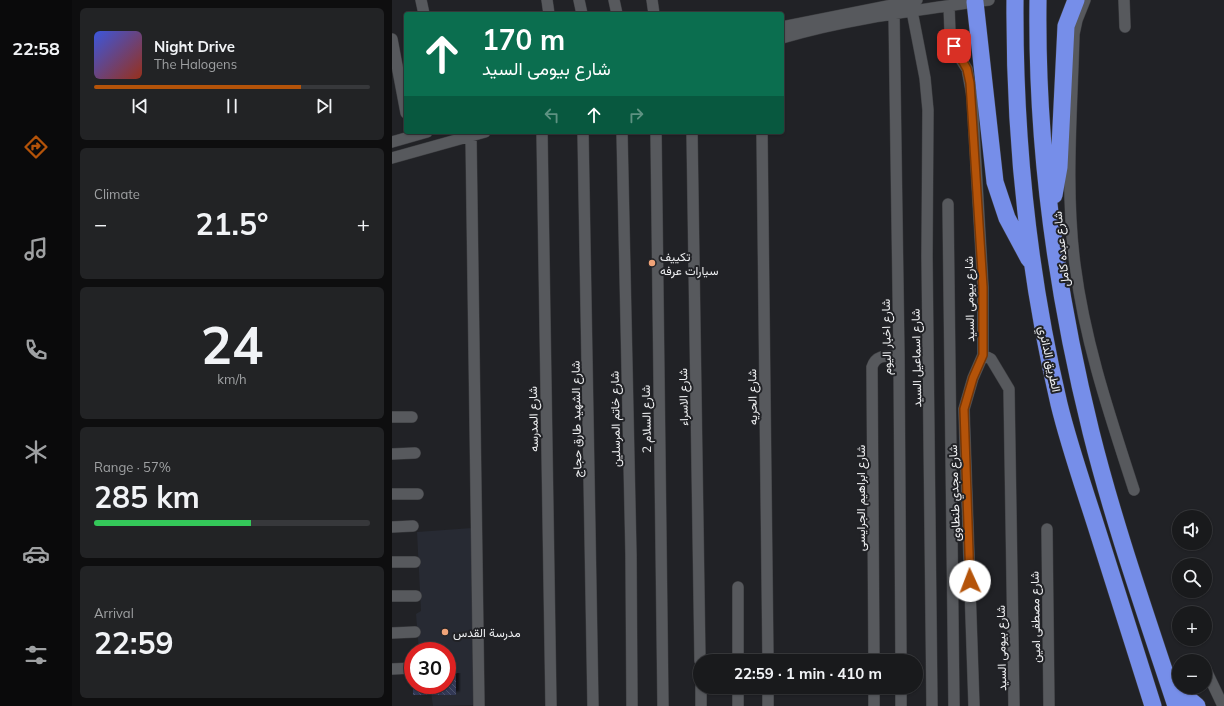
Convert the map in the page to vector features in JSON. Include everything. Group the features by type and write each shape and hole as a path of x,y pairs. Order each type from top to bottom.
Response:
{"highway":[{"name":"الطريق الدائري","path":"1014,0 1014,41 1021,162 1034,270 1050,361 1068,438 1153,706"},
{"name":"الطريق الدائري","path":"1038,0 1037,35 1041,124 1057,268 1071,344 1091,433 1121,537 1176,706"},
{"path":"1050,209 1059,167 1066,26 1076,0"},
{"path":"982,1 995,182 1007,218 1034,270"},
{"path":"1168,682 1197,706"}],"street":[{"path":"421,0 424,12"},
{"path":"547,0 550,12"},
{"path":"579,0 582,12"},
{"path":"614,0 617,12"},
{"path":"652,0 654,12"},
{"path":"784,27 917,0"},
{"name":"شارع عبده كامل","path":"1085,0 1077,20 1074,34 1070,198 1074,258 1079,297 1093,362 1134,490"},
{"path":"1124,0 1125,27"},
{"path":"784,37 829,26 894,13 982,1"},
{"name":"شارع بيومى السيد","path":"950,6 950,32 954,46 967,69 972,96 983,287 983,355 991,359 1009,389 1014,706"},
{"name":"شارع اسماعيل السيد","path":"912,11 925,78 928,110 927,256 932,706"},
{"name":"شارع اخبار اليوم","path":"894,13 899,356 901,654"},
{"path":"392,39 404,102"},
{"path":"392,142 410,134"},
{"path":"392,158 478,134"},
{"name":"شارع المدرسه","path":"542,134 551,706"},
{"name":"شارع الشهيد طارق حجاج","path":"583,134 594,706"},
{"name":"شارع خاتم المرسلين","path":"622,134 631,554 632,706"},
{"name":"شارع السلام 2","path":"656,134 662,706"},
{"name":"شارع الاسراء","path":"692,134 700,654"},
{"name":"شارع الحريه","path":"762,134 768,654"},
{"path":"471,136 479,706"},
{"path":"948,204 954,706"},
{"name":"شارع مجدي طنطاوى","path":"974,706 964,409 973,378 983,355"},
{"name":"شارع ابراهيم الجرايسى","path":"874,654 872,367 874,361 879,357 899,356"},
{"path":"392,417 412,417"},
{"path":"392,454 415,453"},
{"path":"392,494 418,494"},
{"path":"392,527 413,526"},
{"name":"شارع مصطفى امين","path":"1047,528 1049,706"},
{"path":"392,562 415,562"},
{"path":"738,587 738,654"},
{"path":"392,596 416,596"},
{"path":"392,633 415,632"},
{"path":"392,669 404,668"},
{"path":"1212,683 1223,706"},
{"path":"701,694 701,706"},
{"path":"738,694 738,706"},
{"path":"768,694 768,706"},
{"path":"874,694 874,706"},
{"path":"901,694 901,706"}],"shaded area":[{"name":"مدرسة القدس","path":"472,528 474,705 433,706 431,694 456,694 456,642 418,642 416,614 421,611 417,532"}],"building":[{"path":"413,694 456,694 456,695"}],"place":[{"name":"تكييف سيارات عرفه","path":"652,263"},
{"name":"مدرسة القدس","path":"445,632"}],"route":[{"path":"954,46 967,69 972,96 983,287 983,355 967,395 964,409 970,581"}]}
